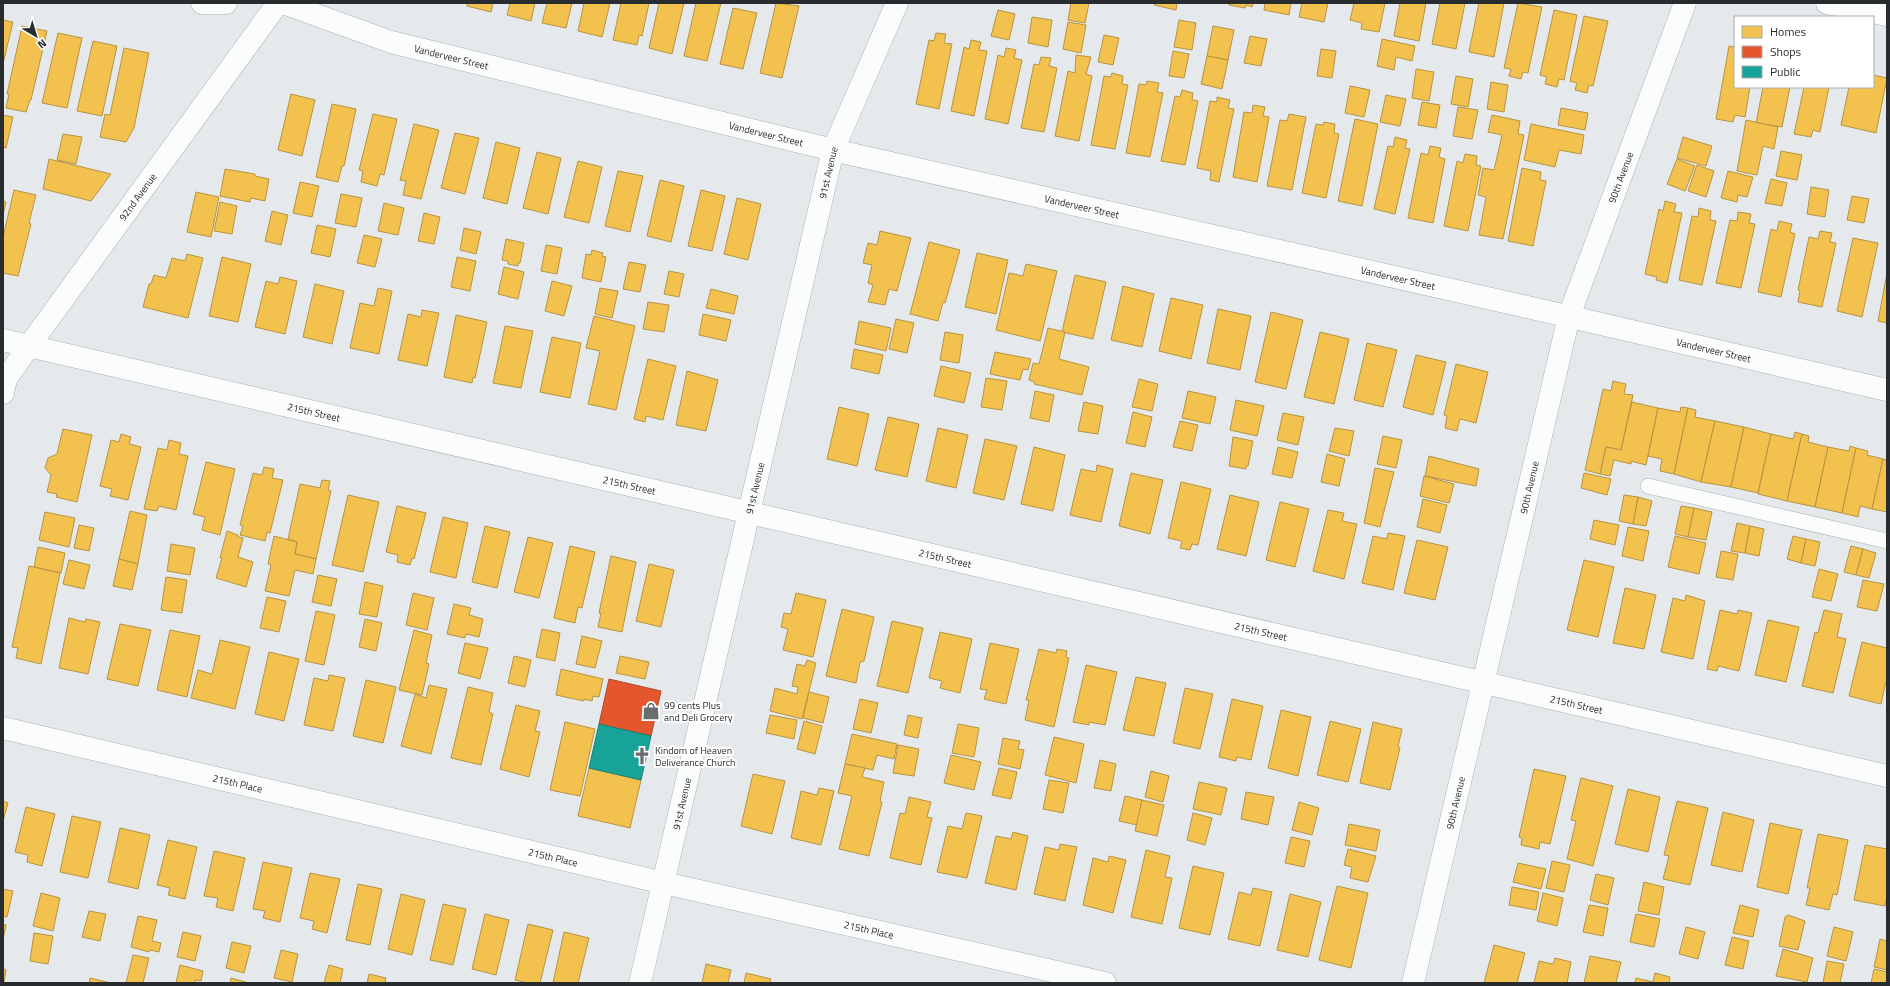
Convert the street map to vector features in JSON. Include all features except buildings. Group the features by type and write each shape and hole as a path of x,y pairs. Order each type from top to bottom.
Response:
{"street":[{"path":"202,3 226,3"},
{"name":"92nd Avenue","path":"3,393 6,379 28,346 278,3"},
{"name":"Vanderveer Street","path":"283,3 390,42 833,150 1569,316 1887,390"},
{"name":"91st Avenue","path":"640,983 833,150 897,3"},
{"name":"90th Avenue","path":"1413,983 1569,316 1685,3"},
{"path":"1827,3 1887,15"},
{"name":"215th Street","path":"3,340 1887,776"},
{"name":"215th Place","path":"3,728 1105,983"}],"lane":[{"path":"1648,486 1887,541"}],"place":[{"name":"99 cents Plus and Deli Grocery","path":"651,711"},
{"name":"Kindom of Heaven Deliverance Church","path":"642,756"}]}
